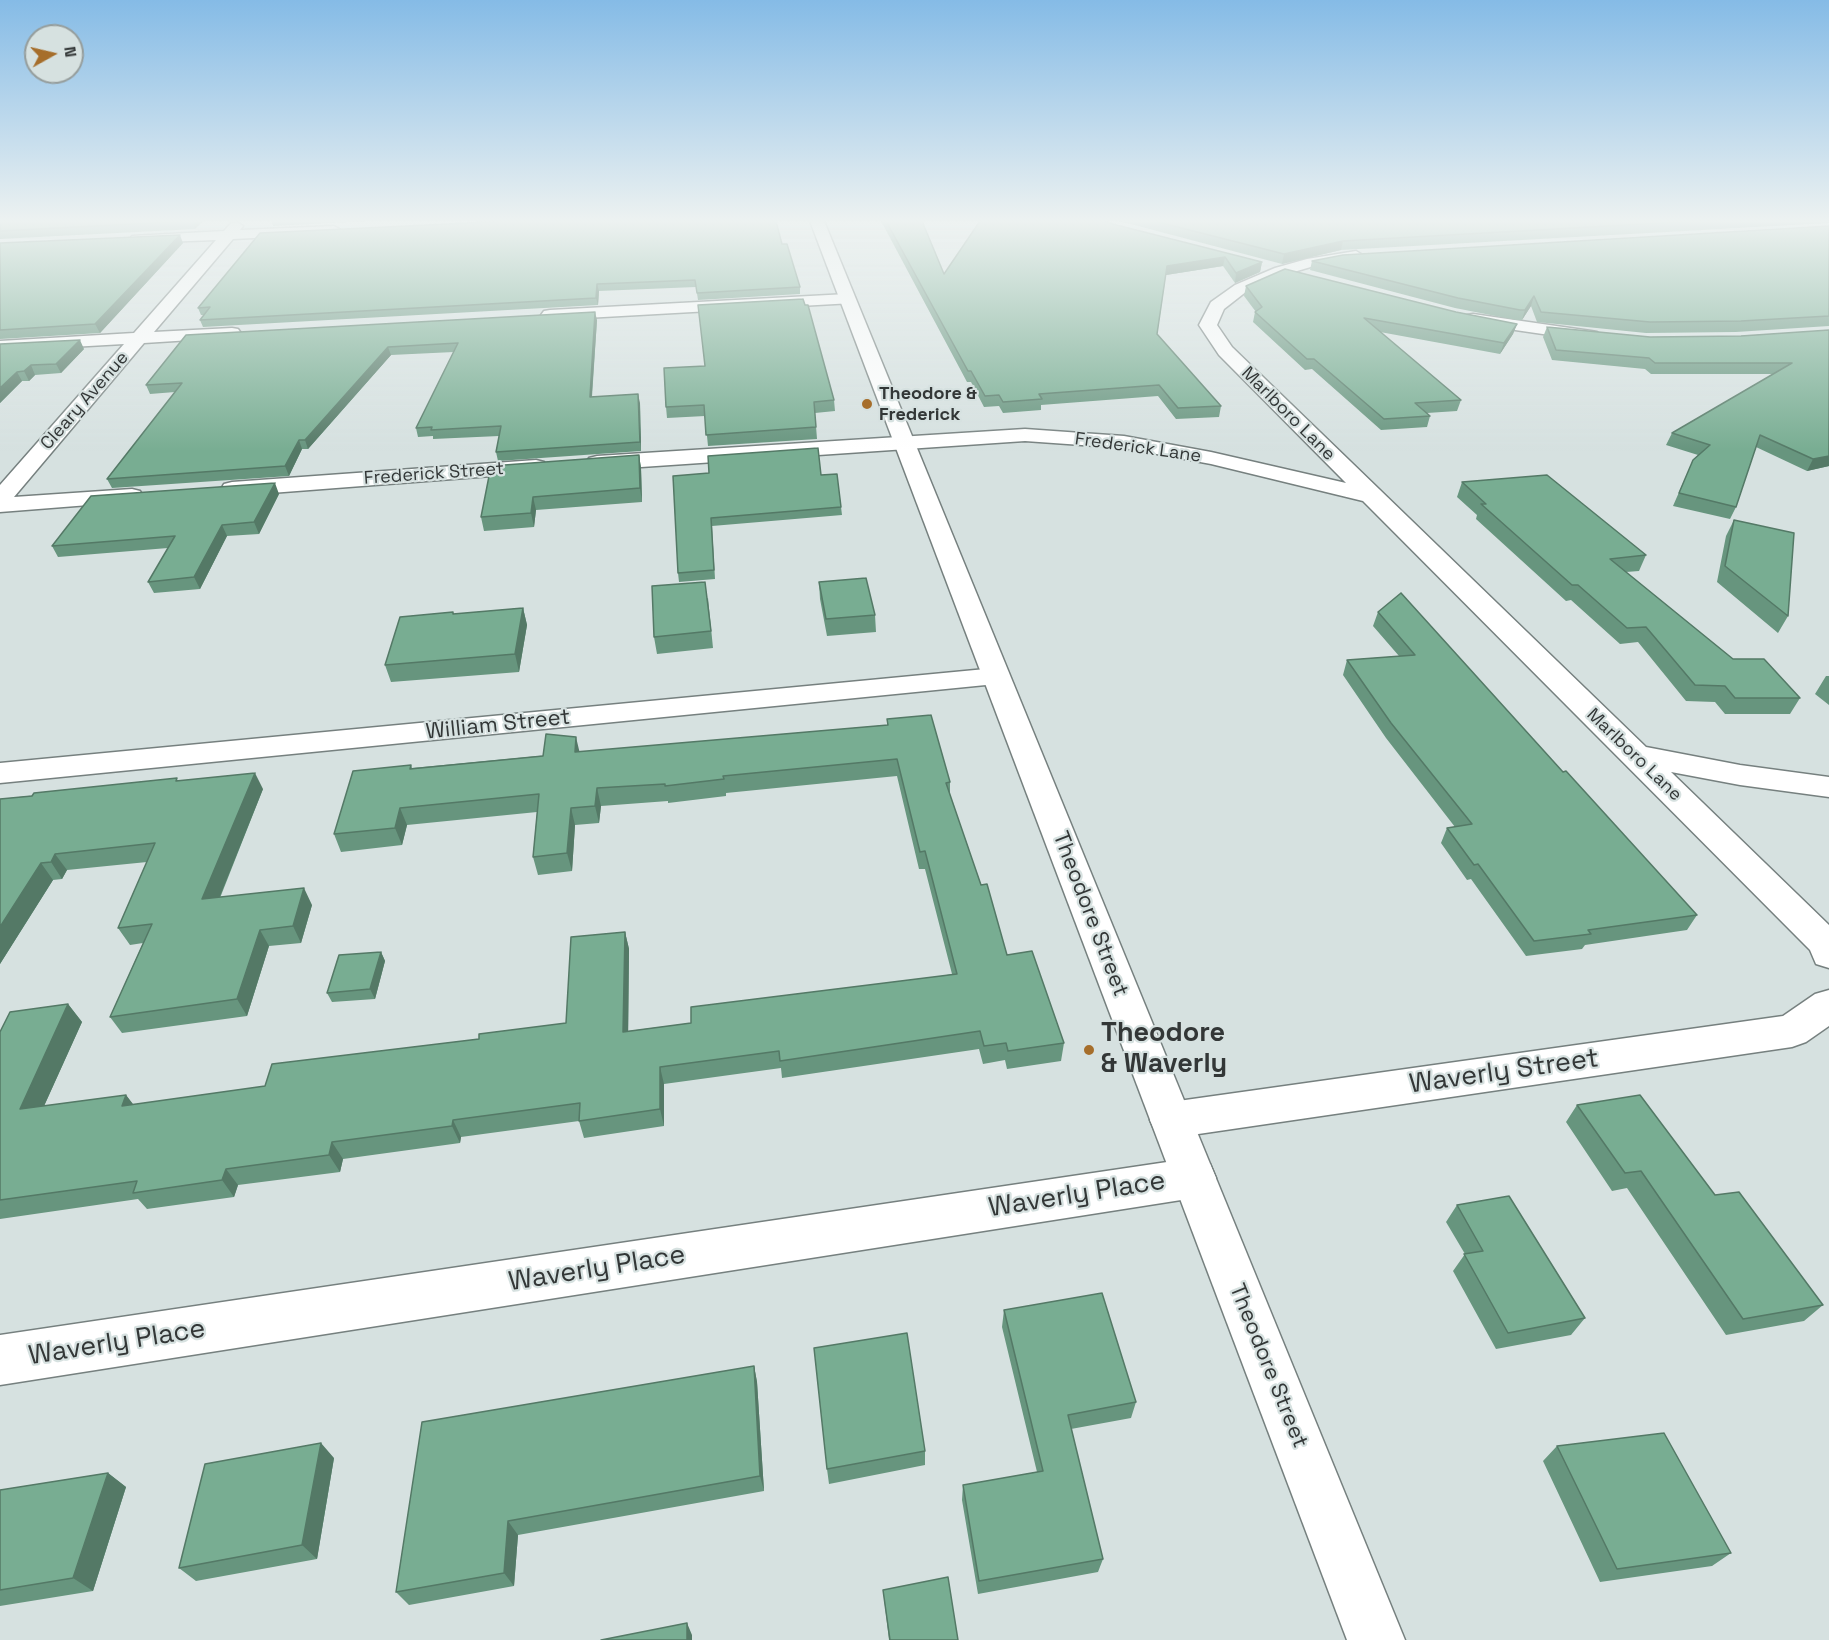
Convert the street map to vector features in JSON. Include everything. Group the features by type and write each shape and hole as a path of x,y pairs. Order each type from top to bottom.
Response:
{"street":[{"name":"Cleary Avenue","path":"0,499 174,298"},
{"name":"Marlboro Lane","path":"1228,298 1217,306 1208,325 1224,351 1827,945 1829,954"},
{"path":"529,317 847,299"},
{"name":"Theodore Street","path":"847,299 1376,1640"},
{"path":"1454,315 1516,327 1602,337"},
{"path":"0,346 246,332"},
{"name":"Frederick Lane","path":"903,441 1025,435 1124,442 1211,458 1368,495"},
{"name":"Frederick Street","path":"214,490 903,441"},
{"path":"0,505 154,494"},
{"name":"William Street","path":"0,773 996,677"},
{"path":"1635,755 1740,775 1829,788"},
{"name":"Waverly Street","path":"1171,1120 1792,1031 1829,1005"},
{"name":"Waverly Place","path":"0,1360 1194,1178"}],"building":[{"path":"0,298 120,298 95,324 0,330"},
{"path":"207,298 596,298 200,320 210,307 198,308"},
{"path":"928,298 1162,298 1157,334 1221,406 1178,408 1159,385 1039,394 1042,399 1003,402 999,395 985,396 971,371 968,371"},
{"path":"1255,298 1398,298 1517,324 1504,343 1364,318 1461,400 1415,403 1430,416 1384,419 1314,359 1307,359 1255,312 1262,307"},
{"path":"1456,298 1533,298 1525,310"},
{"path":"1535,298 1829,298 1829,316 1741,321 1650,322 1541,312"},
{"path":"803,299 805,305 808,305 834,400 814,402 816,427 706,435 704,405 666,407 664,368 705,366 698,305"},
{"path":"595,312 590,397 638,394 640,442 496,452 501,426 431,430 432,427 416,428 458,343 388,347 305,440 299,440 285,466 107,479 182,383 146,385 186,335"},
{"path":"1547,327 1650,337 1741,336 1829,330 1829,456 1813,459 1760,435 1736,507 1679,493 1693,460 1710,445 1672,433 1792,363 1655,363 1649,358 1556,350"},
{"path":"80,340 56,364 31,365 24,371 17,372 0,388 0,344"},
{"path":"818,448 821,475 837,474 841,507 711,518 714,570 678,573 673,476 709,473 708,456"},
{"path":"639,455 640,488 533,497 531,513 481,517 491,466"},
{"path":"1547,475 1646,555 1610,559 1733,659 1764,659 1800,698 1735,698 1725,686 1695,685 1646,627 1627,628 1578,585 1572,585 1481,504 1486,504 1462,482"},
{"path":"275,483 254,522 222,525 194,577 148,582 175,536 52,546 91,496"},
{"path":"1734,520 1794,533 1788,616 1725,566"},
{"path":"866,578 875,615 826,619 819,582"},
{"path":"705,582 711,631 654,637 652,586"},
{"path":"1401,593 1563,772 1566,771 1697,915 1588,930 1591,934 1534,941 1478,864 1474,865 1447,828 1472,824 1391,723 1347,660 1415,655 1378,612"},
{"path":"523,608 515,654 385,665 400,617"},
{"path":"931,715 950,782 946,783 981,885 987,884 1007,955 1032,951 1064,1043 1008,1051 1006,1043 984,1046 980,1031 780,1061 779,1051 660,1067 660,1109 579,1121 580,1103 453,1120 452,1126 332,1142 329,1155 226,1169 222,1180 133,1193 137,1181 0,1200 0,1032 10,1012 68,1004 20,1109 126,1095 122,1106 265,1086 272,1064 479,1039 479,1034 566,1023 571,937 625,932 623,1032 691,1023 691,1007 957,974 925,851 920,852 897,759 723,776 724,779 665,786 665,784 597,788 595,806 571,808 567,853 533,857 539,794 400,808 395,828 334,834 353,771 411,765 410,769 543,756 546,734 576,737 575,752 888,725 887,719"},
{"path":"255,773 202,899 304,888 293,926 260,930 237,999 110,1017 152,924 118,928 155,843 55,854 51,862 41,863 0,927 0,799 32,796 34,793 177,778 176,781"},
{"path":"381,952 370,989 327,993 339,955"},
{"path":"1640,1095 1715,1195 1739,1192 1823,1305 1743,1319 1641,1171 1625,1173 1577,1105"},
{"path":"1509,1196 1585,1318 1508,1333 1464,1254 1483,1251 1457,1205"},
{"path":"1102,1293 1136,1402 1068,1415 1103,1559 979,1581 963,1485 1043,1471 1004,1310"},
{"path":"907,1333 925,1451 827,1469 814,1348"},
{"path":"754,1366 760,1476 508,1521 504,1573 396,1592 422,1422"},
{"path":"1664,1433 1731,1553 1617,1569 1557,1446"},
{"path":"321,1443 302,1545 179,1568 205,1464"},
{"path":"108,1473 73,1578 0,1590 0,1490"},
{"path":"948,1577 958,1640 890,1640 883,1590"},
{"path":"687,1623 687,1640 601,1640"}],"place":[{"name":"Theodore & Frederick","path":"867,404"},
{"name":"Theodore & Waverly","path":"1089,1050"}]}
